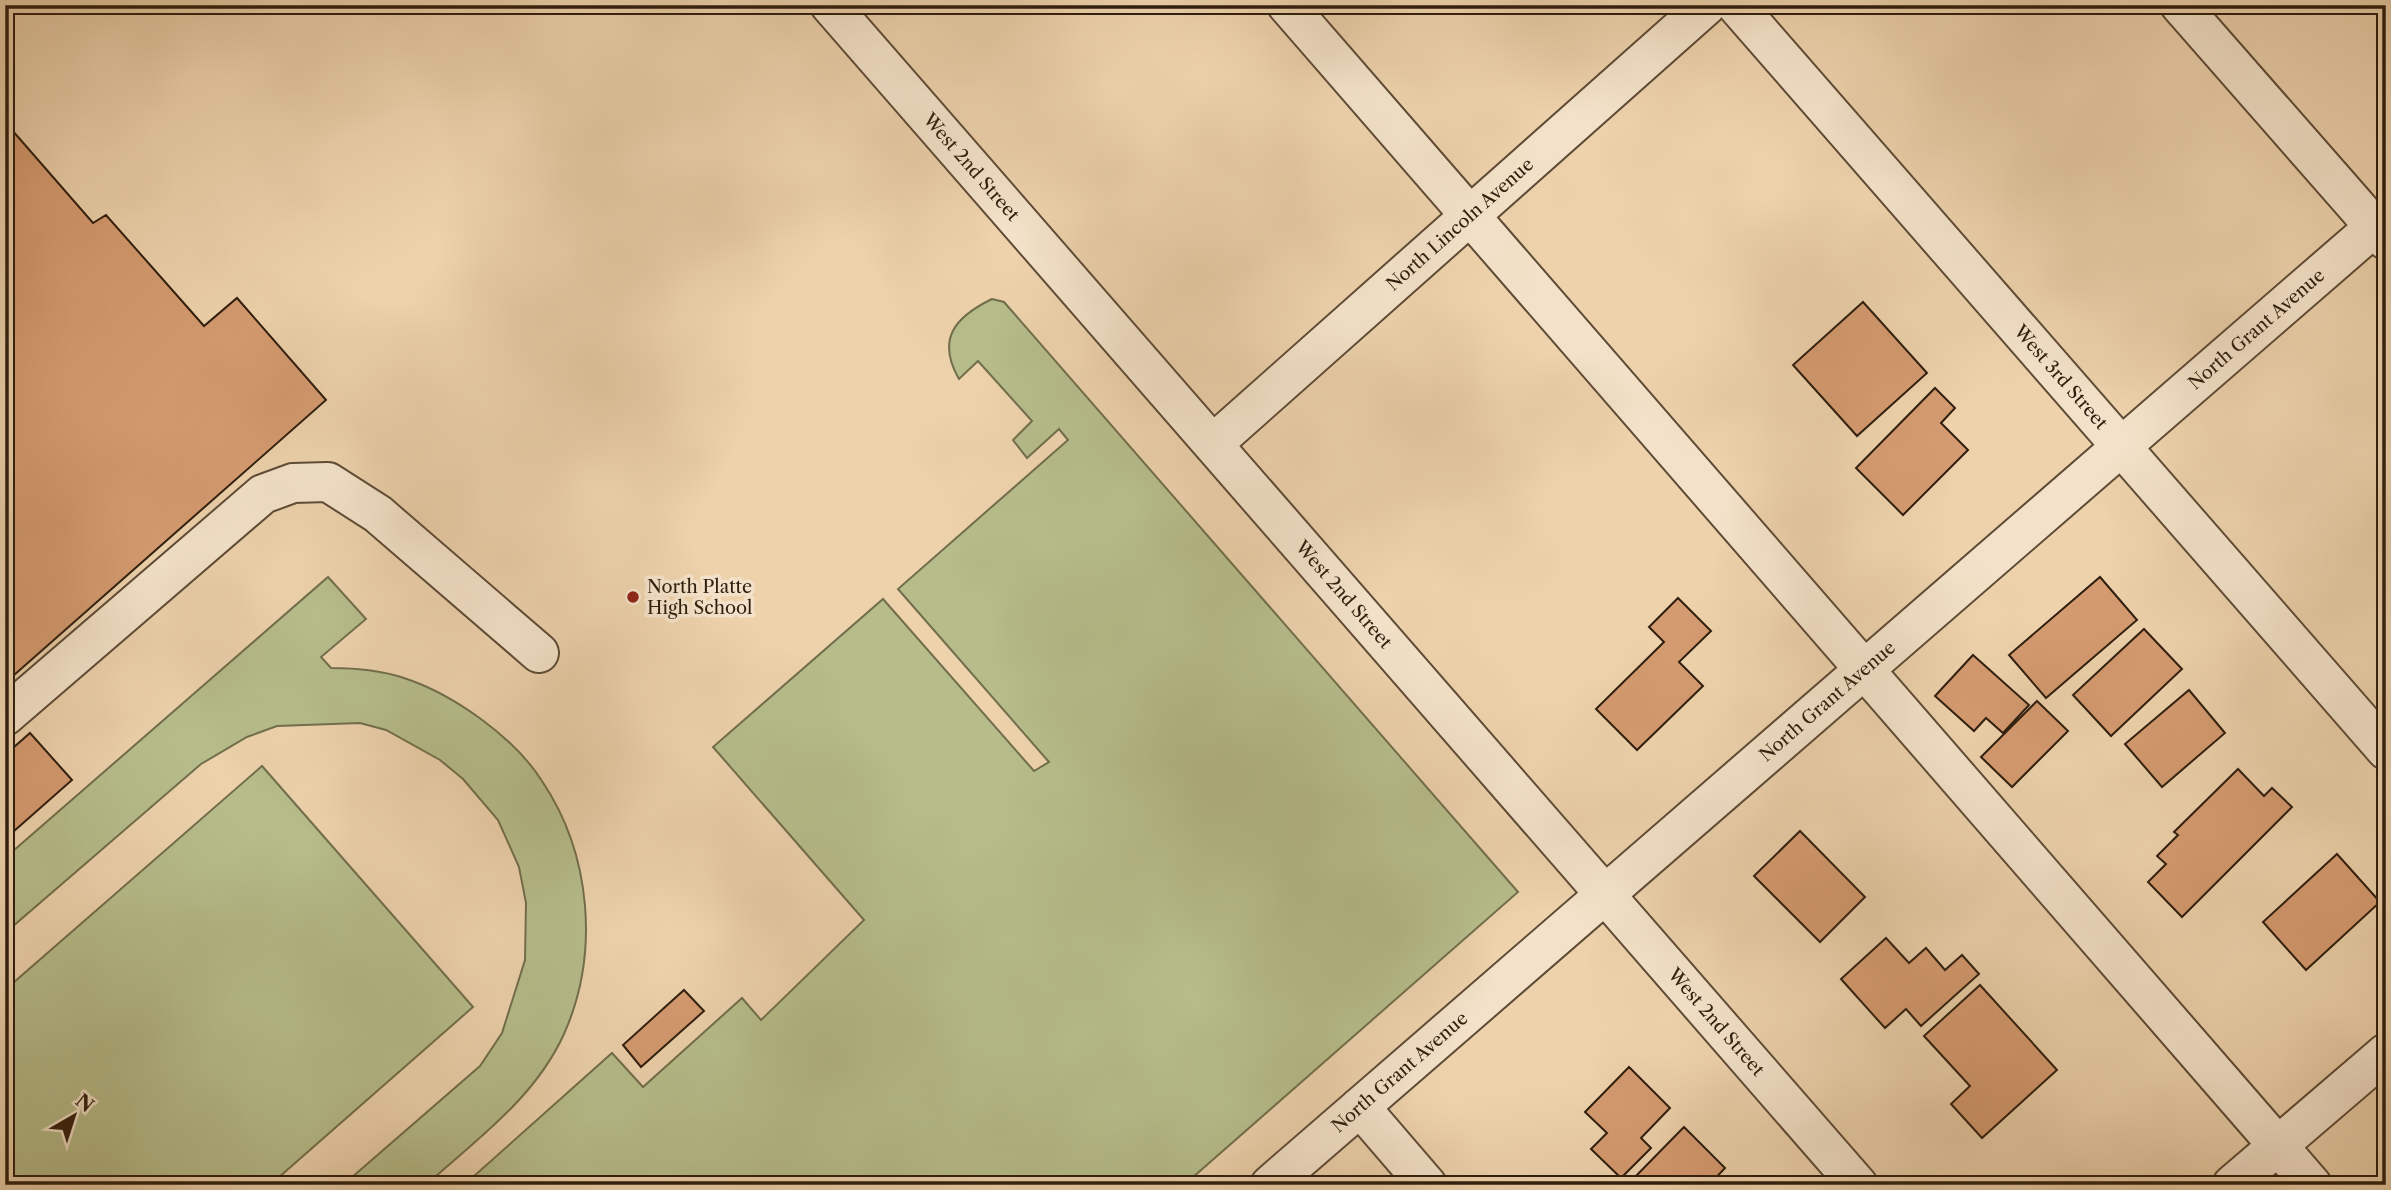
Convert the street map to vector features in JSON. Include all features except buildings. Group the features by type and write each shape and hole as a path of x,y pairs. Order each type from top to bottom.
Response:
{"street":[{"name":"West 2nd Street","path":"830,5 1858,1185"},
{"path":"1287,5 2312,1185"},
{"name":"North Lincoln Avenue","path":"1214,443 1707,5"},
{"name":"West 3rd Street","path":"1735,5 2386,750"},
{"path":"2180,5 2382,228"},
{"name":"North Grant Avenue","path":"1270,1185 2120,448 2382,228"},
{"path":"5,716 263,494 293,483 328,482 378,514 539,653"},
{"path":"2232,1185 2386,1053"},
{"path":"1360,1107 1427,1185"}],"green space":[{"path":"992,299 1004,302 1518,892 1184,1185 464,1185 612,1053 643,1087 742,998 761,1020 864,920 713,747 883,599 1034,771 1049,762 898,589 1068,440 1059,429 1027,458 1013,440 1032,421 978,361 959,379 949,352 953,331 968,313"},
{"path":"328,577 366,619 321,657 331,668 377,671 423,685 462,706 499,733 542,781 571,840 580,872 585,904 583,971 564,1034 552,1057 521,1098 426,1185 343,1185 480,1066 502,1033 525,960 526,903 519,867 498,820 463,779 440,760 386,730 360,723 277,726 247,737 201,764 5,933 5,858"},
{"path":"262,766 473,1007 270,1185 5,1185 5,990"}],"place":[{"name":"North Platte High School","path":"633,597"}]}
